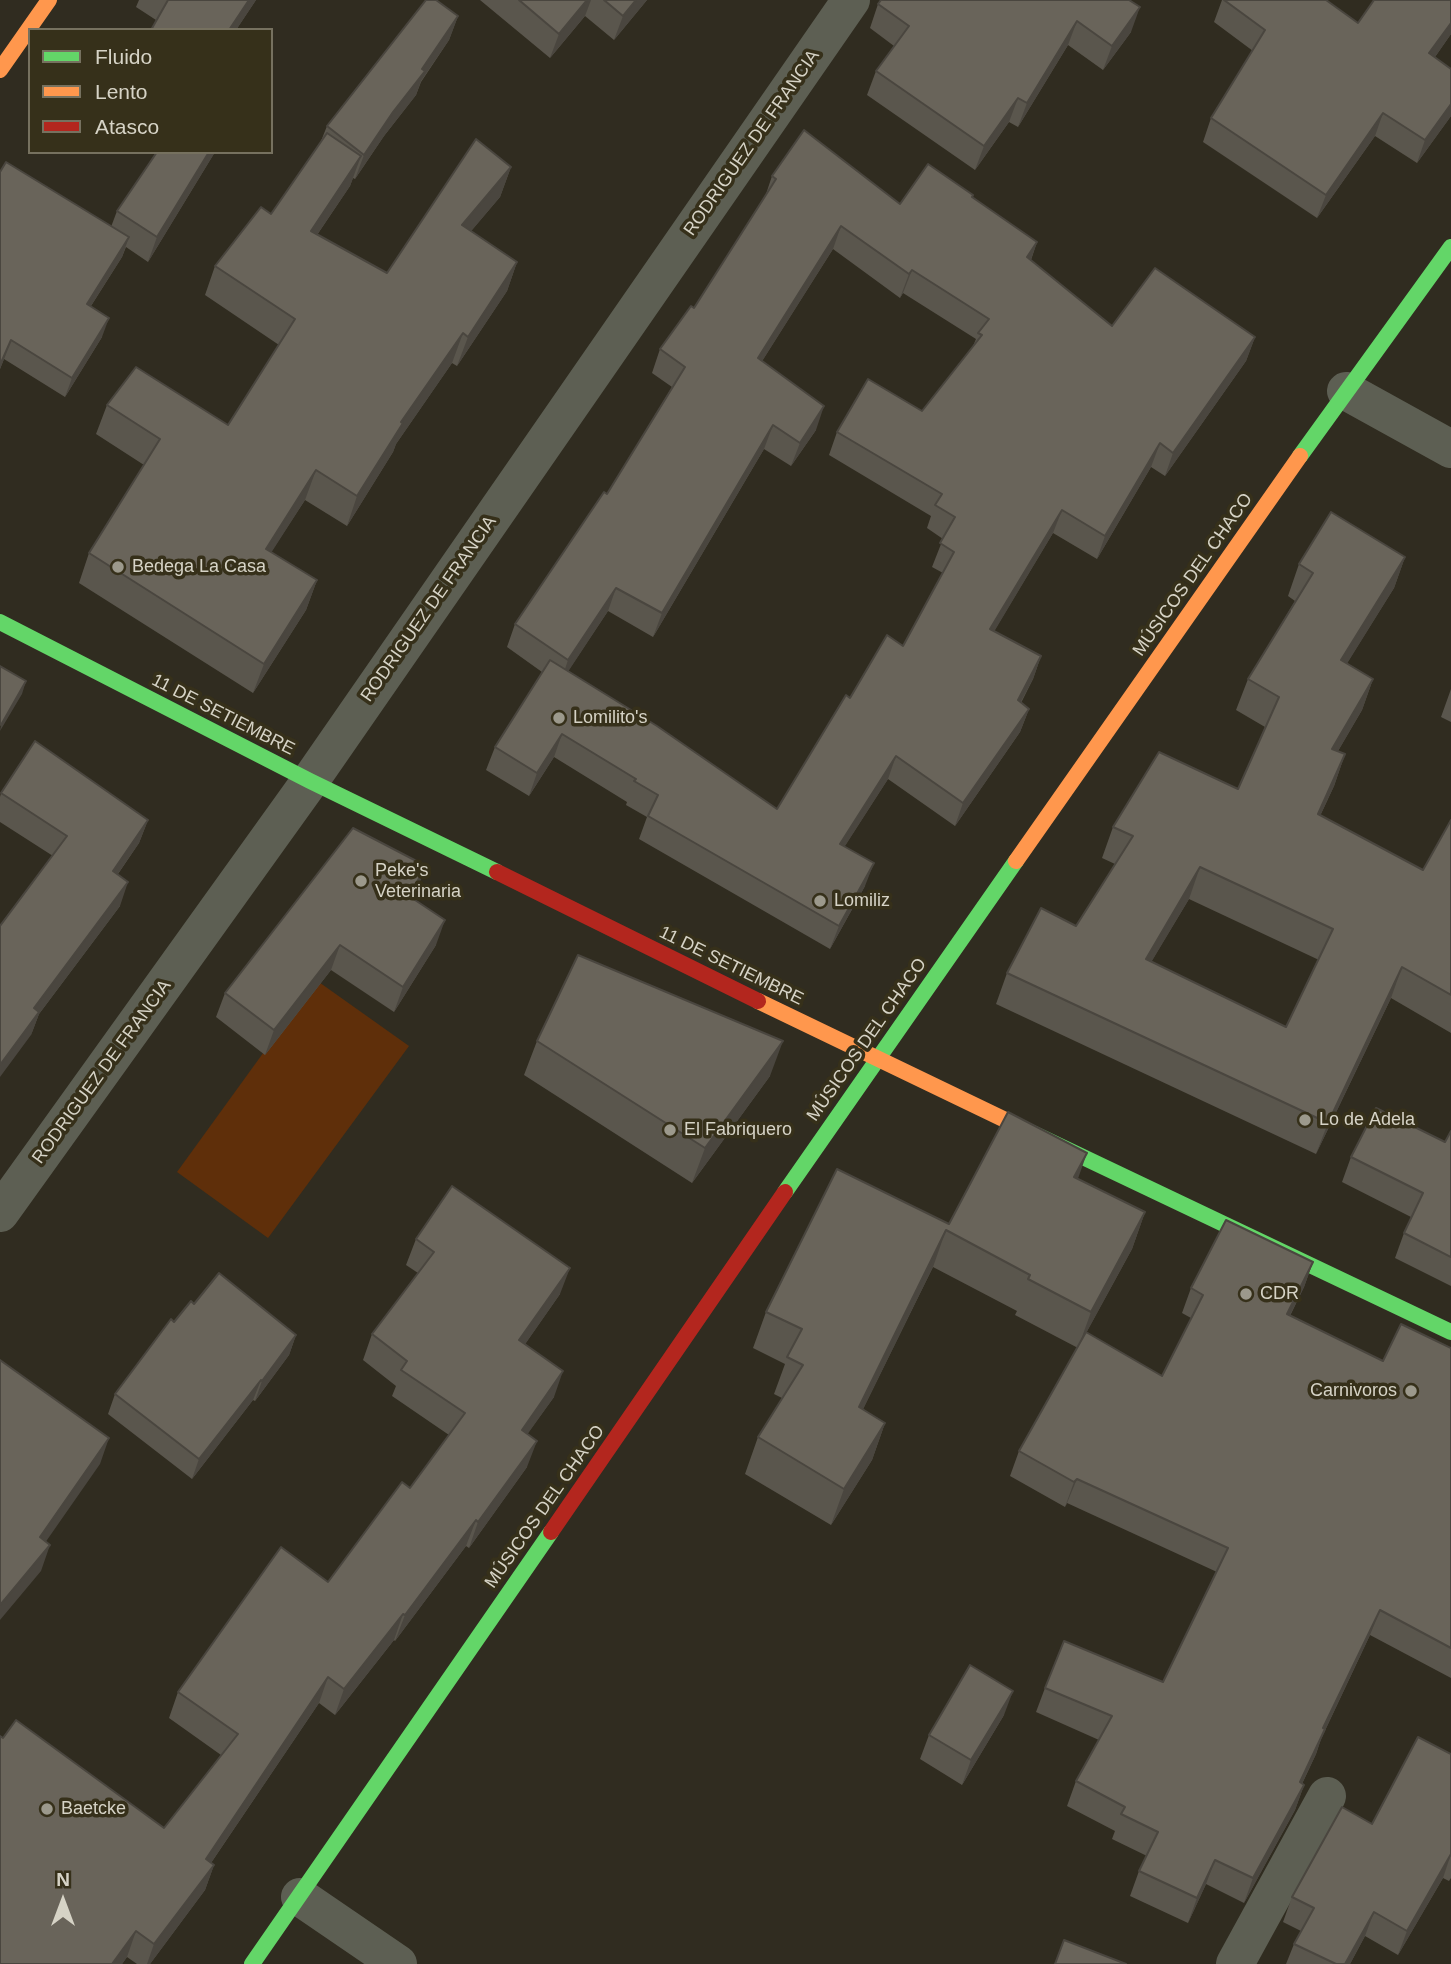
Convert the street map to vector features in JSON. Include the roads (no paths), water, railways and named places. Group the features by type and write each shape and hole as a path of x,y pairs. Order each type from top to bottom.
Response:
{"street":[{"path":"29,28 49,0"},
{"name":"RODRIGUEZ DE FRANCIA","path":"0,1213 310,781 851,0"},
{"path":"0,70 28,30"},
{"name":"MÚSICOS DEL CHACO","path":"252,1964 877,1059 1346,391 1451,247"},
{"path":"1346,391 1451,449"},
{"name":"11 DE SETIEMBRE","path":"0,622 310,781 877,1059 1451,1332"},
{"path":"1235,1964 1327,1796"},
{"path":"300,1897 398,1964"}],"place":[{"name":"Bedega La Casa","path":"118,567"},
{"name":"Lomilito's","path":"559,718"},
{"name":"Peke's Veterinaria","path":"361,881"},
{"name":"Lomiliz","path":"820,901"},
{"name":"Lo de Adela","path":"1305,1120"},
{"name":"El Fabriquero","path":"670,1130"},
{"name":"CDR","path":"1246,1294"},
{"name":"Carnivoros","path":"1411,1391"},
{"name":"Baetcke","path":"47,1809"}]}
